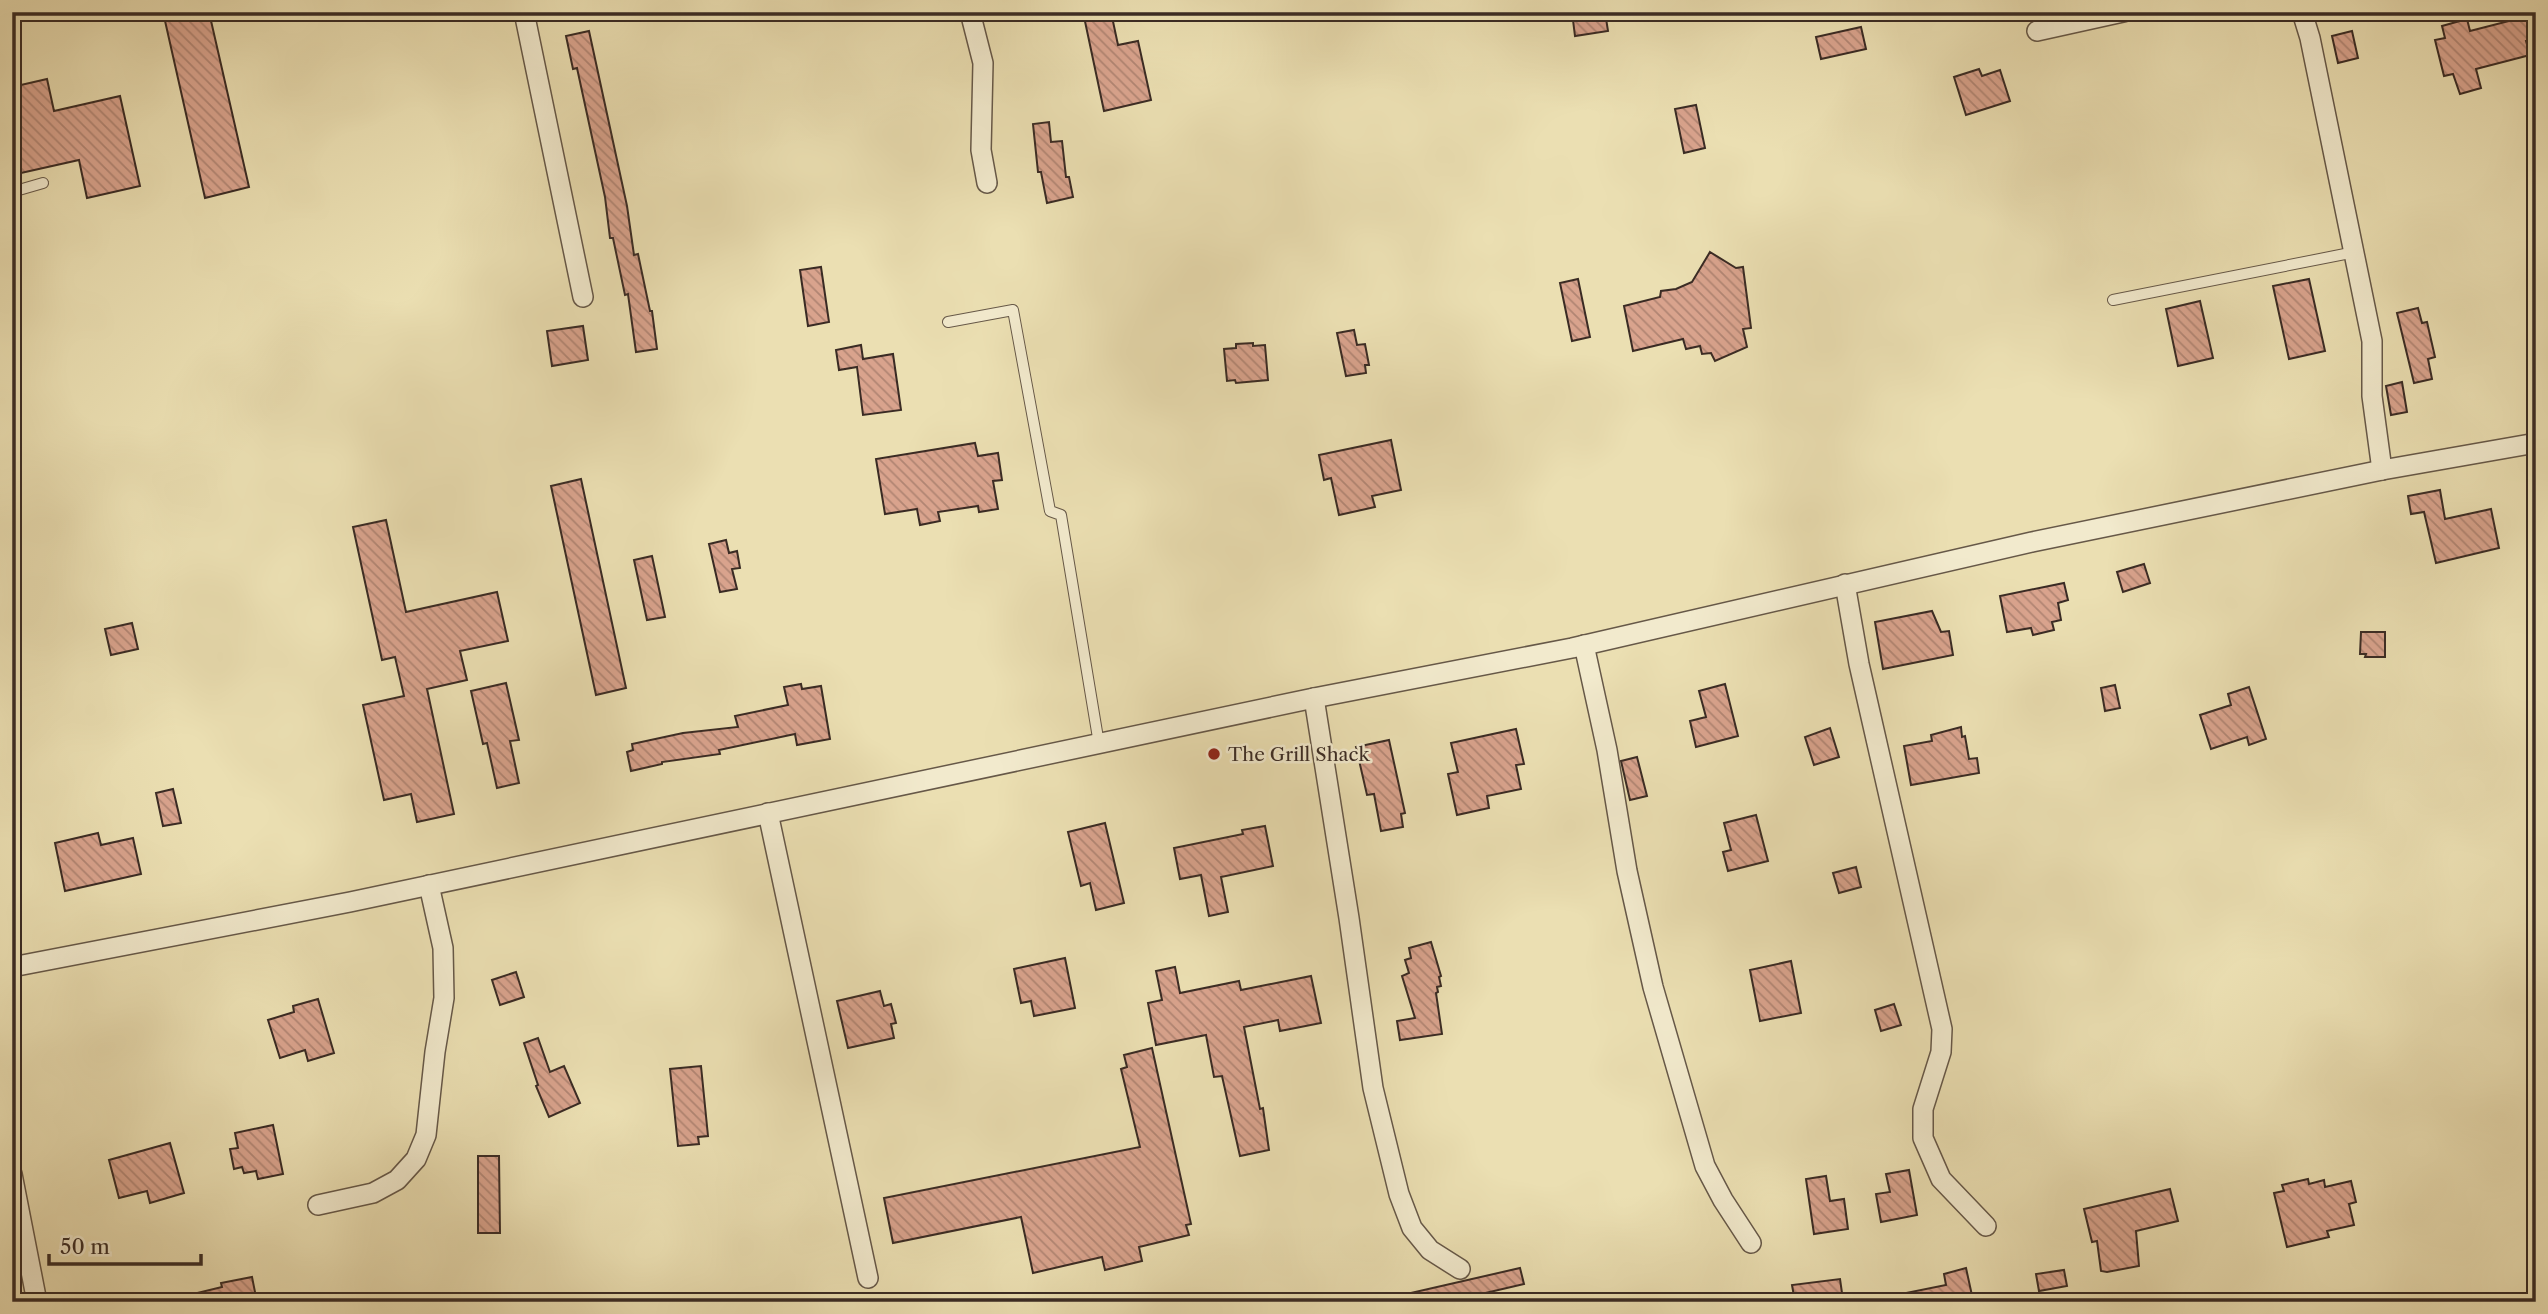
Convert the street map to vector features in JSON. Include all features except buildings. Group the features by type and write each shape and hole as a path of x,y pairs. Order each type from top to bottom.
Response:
{"street":[{"path":"524,12 583,297"},
{"path":"970,12 984,63 981,150 987,183"},
{"path":"2037,32 2123,12"},
{"path":"2302,12 2356,251 2372,341 2372,396 2382,470"},
{"path":"12,967 429,885 1314,698 1584,645 2032,542 2382,470 2536,443"},
{"path":"1844,584 1859,664 1942,1029 1941,1052 1923,1109 1923,1138 1941,1179 1986,1226"},
{"path":"1584,645 1607,750 1627,871 1653,987 1705,1166 1751,1243"},
{"path":"1314,698 1373,1088 1399,1194 1412,1228 1430,1250 1460,1269"},
{"path":"768,813 868,1278"},
{"path":"318,1205 373,1193 397,1180 416,1159 426,1135 444,998 443,948 429,885"},
{"path":"12,1174 37,1302"}],"lane":[{"path":"12,192 43,183"},
{"path":"2113,300 2356,251"},
{"path":"948,322 1013,310 1050,511 1061,515 1099,745"}],"place":[{"name":"The Grill Shack","path":"1214,754"}]}
